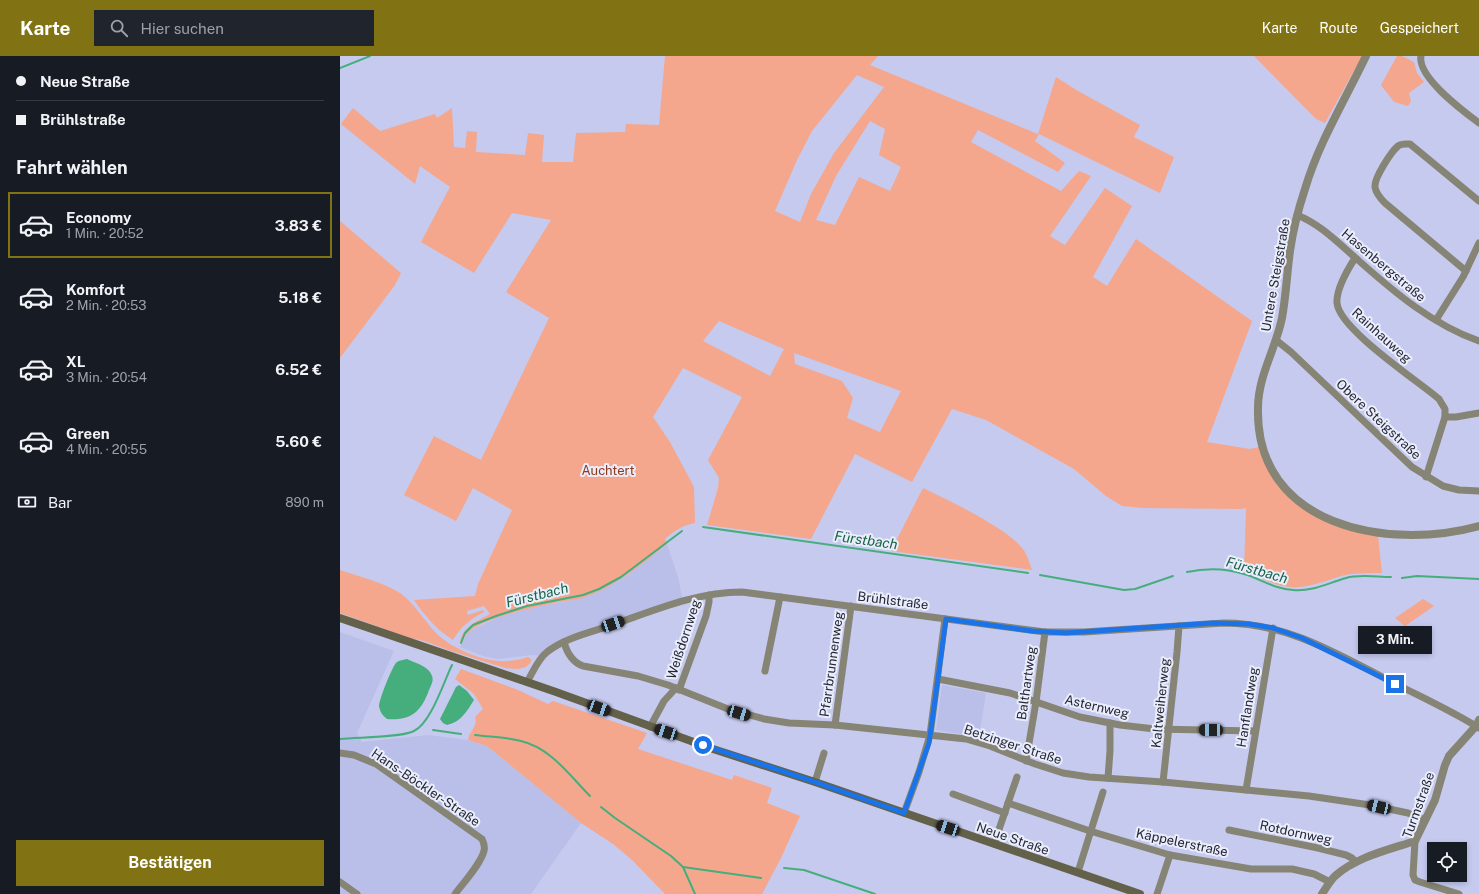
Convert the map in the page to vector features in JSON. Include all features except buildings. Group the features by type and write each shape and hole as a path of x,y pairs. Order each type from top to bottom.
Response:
{"main road":[{"name":"Neue Straße","path":"340,618 1140,894"}],"street":[{"name":"Untere Steigstraße","path":"1366,56 1322,144 1305,188 1297,216 1290,253 1284,307 1276,340 1262,378 1259,391 1258,409 1260,435 1274,473 1288,492 1296,500 1326,519 1347,526 1378,533 1405,536 1462,531 1479,526"},
{"path":"1421,56 1421,65 1432,81 1455,104 1479,122"},
{"path":"1466,271 1385,203 1377,193 1375,182 1398,146 1410,144 1479,200"},
{"name":"Hasenbergstraße","path":"1297,216 1312,222 1325,231 1392,290 1436,320 1455,331 1479,341"},
{"path":"1436,320 1466,271 1479,244"},
{"name":"Rainhauweg","path":"1355,258 1339,290 1337,303 1338,310 1346,322 1365,340 1439,399 1445,409 1445,417"},
{"name":"Obere Steigstraße","path":"1276,340 1291,352 1412,467 1426,477 1451,488 1479,491"},
{"path":"1426,477 1445,417 1456,417 1479,413"},
{"name":"Brühlstraße","path":"527,682 542,656 564,642 682,601 709,595 742,592 1045,632 1084,632 1236,623 1273,628 1294,634 1322,646 1478,725"},
{"name":"Weißdornweg","path":"650,726 664,701 678,689 706,616 709,595"},
{"path":"765,671 780,597"},
{"name":"Pfarrbrunnenweg","path":"835,725 851,606"},
{"path":"904,813 919,772 930,735 946,619"},
{"name":"Kaltweiherweg","path":"1163,782 1179,626"},
{"name":"Hanflandweg","path":"1246,790 1273,628"},
{"name":"Balthartweg","path":"1026,761 1036,702 1045,632"},
{"name":"Betzinger Straße","path":"564,642 569,654 577,664 638,676 678,689 718,706 751,716 789,723 835,725 966,739 990,746 1026,761 1063,773 1089,777 1163,782 1309,796 1352,802 1408,813 1425,820"},
{"name":"Asternweg","path":"938,679 1010,693 1075,715 1131,727 1255,731"},
{"path":"1108,778 1110,723"},
{"name":"Turmstraße","path":"1459,894 1415,880 1412,875 1415,841 1438,792 1449,756 1478,725"},
{"name":"Hans-Böckler-Straße","path":"340,752 361,757 376,764 482,839 485,847 481,858 455,894"},
{"path":"815,782 824,753"},
{"path":"994,844 1017,777"},
{"path":"1078,872 1102,792"},
{"path":"953,794 1004,813"},
{"name":"Käppelerstraße","path":"1008,803 1090,831 1170,855 1251,869 1292,869 1314,874 1330,882"},
{"name":"Rotdornweg","path":"1229,830 1349,856 1356,862"},
{"path":"1322,894 1330,882 1347,867 1356,862 1415,841"},
{"path":"1157,894 1170,855"},
{"path":"340,882 357,894"}],"shaded area":[{"path":"667,544 678,577 683,601 577,637 542,656 532,655 497,659 483,656 460,647 467,633 499,617 527,609 581,598 629,574"},
{"path":"340,632 394,651 357,733 362,742 428,735 468,740 487,746 581,823 531,894 340,894"},
{"path":"407,659 428,670 433,678 432,683 426,698 414,714 409,717 387,719 384,717 379,708 381,697 395,664 398,661"},
{"path":"459,685 467,691 474,700 460,719 447,725 440,719 456,687"},
{"path":"942,685 986,693 979,737 936,730"}],"green space":[{"name":"Auchtert","path":"665,56 878,56 870,65 1038,134 1056,77 1078,91 1140,125 1134,137 1174,157 1160,193 1039,134 1035,141 1065,163 1058,172 978,130 971,142 1061,191 1079,171 1091,176 1050,236 1065,245 1105,188 1132,206 1093,277 1107,286 1136,239 1252,321 1207,442 1250,449 1259,447 1265,461 1280,485 1300,506 1325,521 1348,529 1378,535 1382,573 1351,574 1314,585 1298,587 1290,587 1272,583 1244,571 1246,508 1143,508 1122,506 1106,496 1074,469 986,420 952,409 912,482 855,454 811,539 707,525 718,488 719,478 708,460 742,397 683,368 653,417 670,442 694,487 695,523 672,533 665,539 667,544 627,575 606,588 580,599 527,609 498,617 474,628 467,634 460,644 461,638 466,629 490,614 484,606 467,611 468,615 483,610 484,612 467,623 453,640 431,622 414,600 475,596 478,584 512,510 473,488 456,521 404,495 434,436 481,460 549,318 506,292 551,220 512,213 474,273 421,242 450,187 420,166 415,184 341,124 353,108 380,131 435,114 437,118 452,108 454,147 465,148 467,131 477,132 476,152 525,155 528,133 544,135 542,162 573,162 576,133 625,132 626,124 659,125","holes":["857,75 884,87 834,153 811,194 800,222 775,211 797,160 812,131","870,121 885,129 879,155 901,167 890,191 859,177 835,225 816,220 836,176","719,321 784,349 770,376 703,341","794,353 901,391 880,432 847,418 853,398 842,381 795,364"]},
{"path":"1254,56 1366,56 1359,72 1355,69 1325,123 1316,119"},
{"path":"1397,56 1402,56 1414,62 1417,73 1424,82 1409,93 1411,101 1408,106 1394,102 1381,85"},
{"path":"340,221 401,273 395,285 340,358"},
{"path":"923,488 978,516 1007,534 1018,543 1025,552 1032,570 891,551"},
{"path":"340,570 379,583 400,593 414,606 441,638 459,649 489,660 510,661 528,657 531,659 531,662 526,667 518,669 505,668 424,641 410,638 340,613"},
{"path":"1423,599 1434,606 1405,626 1395,618"},
{"path":"461,669 518,690 548,704 553,701 647,733 638,749 732,780 734,775 772,788 767,803 800,816 781,858 762,894 665,894 632,860 613,844 581,823 487,746 468,740 475,724 475,717 483,709 474,694 455,679"}],"waterway":[{"path":"340,68 370,56"},
{"name":"Fürstbach","path":"703,527 1028,573"},
{"name":"Fürstbach","path":"461,643 465,633 473,625 527,606 583,595 599,589 621,577 682,531"},
{"name":"Fürstbach","path":"1187,572 1208,569 1237,572 1280,588 1300,590 1320,587 1351,577 1391,577"},
{"name":"Fürstbach","path":"1040,575 1124,590 1135,589 1173,576"},
{"name":"Fürstbach","path":"1402,578 1417,576 1479,579"},
{"name":"Fürstbach","path":"340,739 399,735 414,731 426,720 452,665"},
{"path":"433,730 461,734"},
{"path":"475,735 521,741 542,750 551,756 590,796"},
{"path":"601,807 671,856 683,867 695,894"},
{"path":"683,867 761,878"},
{"path":"784,868 804,870 875,894"}],"route":[{"path":"703,745 904,813 929,743 946,619 1032,631 1066,633 1213,623 1249,624 1273,628 1322,646 1395,684"}]}
